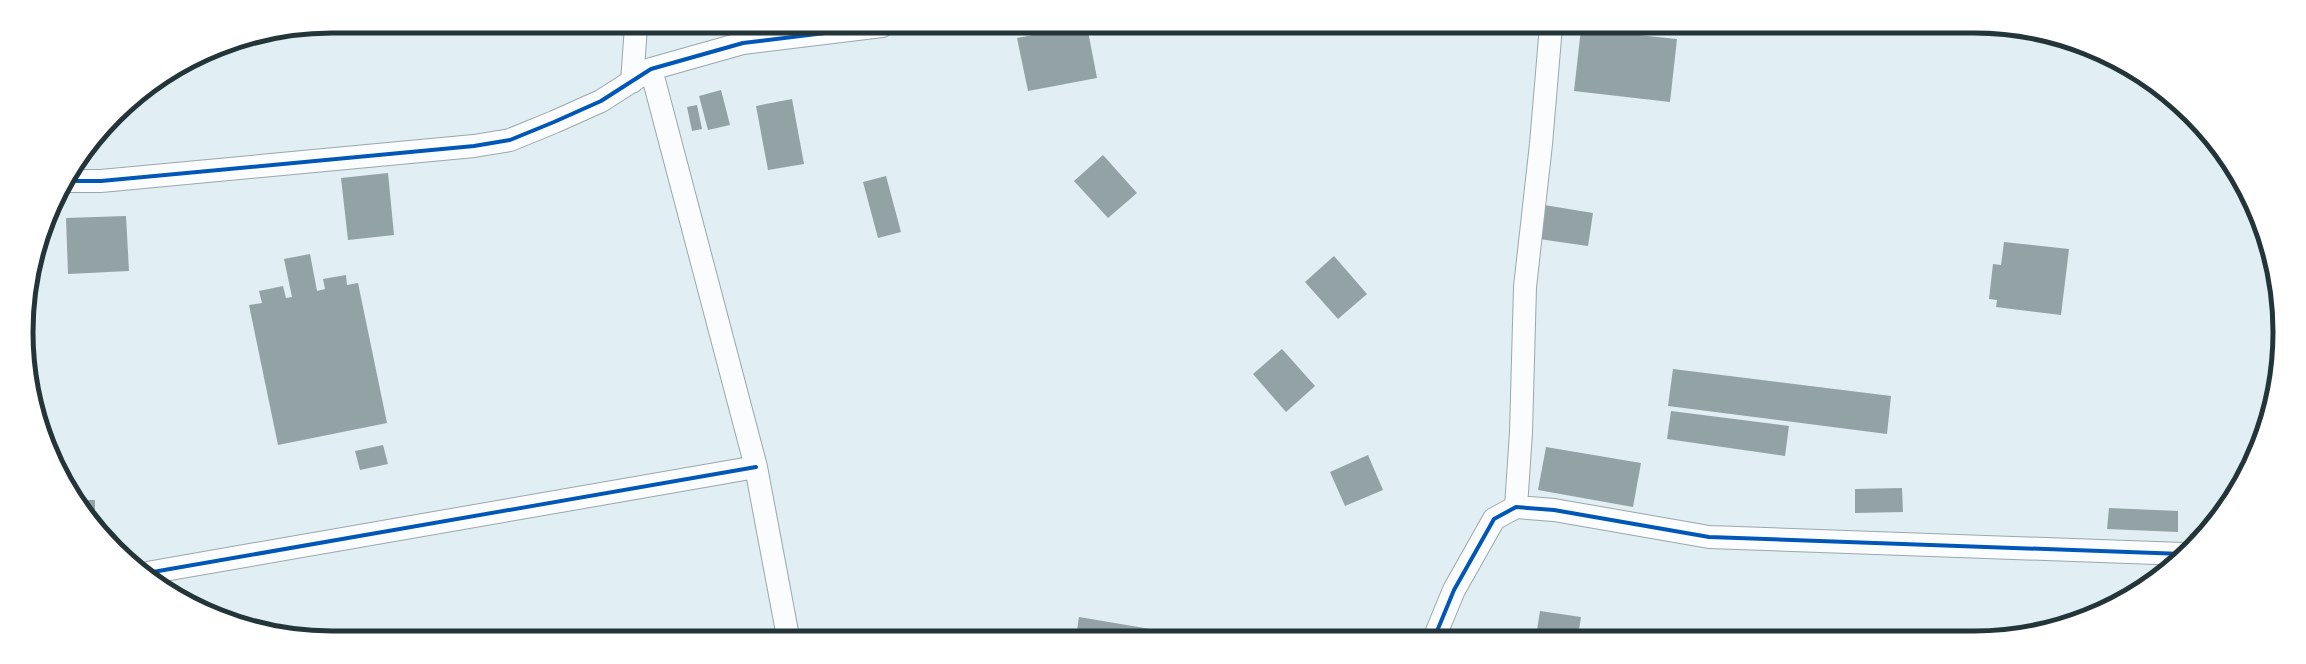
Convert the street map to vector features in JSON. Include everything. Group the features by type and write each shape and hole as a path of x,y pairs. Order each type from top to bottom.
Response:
{"street":[{"path":"632,82 636,33"},
{"path":"74,181 101,181 474,146 510,140 601,101 651,69 743,43 825,33"},
{"path":"1516,507 1521,432 1525,287 1541,144 1550,33"},
{"path":"651,69 756,467 787,631"},
{"path":"154,572 756,467"},
{"path":"1437,631 1454,590 1494,520 1516,507 1554,510 1709,537 2174,554"}],"building":[{"path":"1043,33 1088,33 1097,78 1028,91 1017,38"},
{"path":"1581,33 1619,33 1677,39 1670,102 1574,91"},
{"path":"721,90 730,125 708,130 699,96"},
{"path":"792,99 804,164 768,170 756,106"},
{"path":"697,105 702,129 692,131 687,107"},
{"path":"1103,155 1137,193 1108,218 1074,181"},
{"path":"388,173 394,235 348,240 341,178"},
{"path":"886,176 901,232 878,238 863,182"},
{"path":"1544,205 1593,213 1588,246 1539,239"},
{"path":"126,216 129,271 68,274 66,218"},
{"path":"2004,242 2069,249 2061,315 1996,307 1997,300 1989,299 1993,264 2001,265"},
{"path":"310,254 317,291 325,289 323,279 346,275 347,285 358,283 387,423 278,445 249,305 262,303 259,291 283,286 286,298 292,297 284,259"},
{"path":"1334,256 1367,294 1338,319 1305,282"},
{"path":"1282,349 1315,386 1286,412 1253,374"},
{"path":"1673,369 1891,396 1887,434 1668,406"},
{"path":"1671,411 1789,426 1785,456 1667,439"},
{"path":"383,445 388,464 360,470 355,451"},
{"path":"1546,447 1641,463 1633,507 1538,490"},
{"path":"1368,455 1383,490 1345,506 1330,472"},
{"path":"1902,488 1903,512 1855,513 1855,489"},
{"path":"84,500 95,500 95,514"},
{"path":"2109,508 2178,511 2178,532 2107,529"},
{"path":"1540,611 1581,617 1579,631 1537,631"},
{"path":"1079,617 1162,631 1077,631"}],"cycle path":[{"path":"74,181 101,181 474,146 510,140 601,101 651,69 743,43 825,33"},
{"path":"154,572 756,467"},
{"path":"1437,631 1454,590 1494,519 1516,507 1554,510 1709,537 2174,554"}]}
